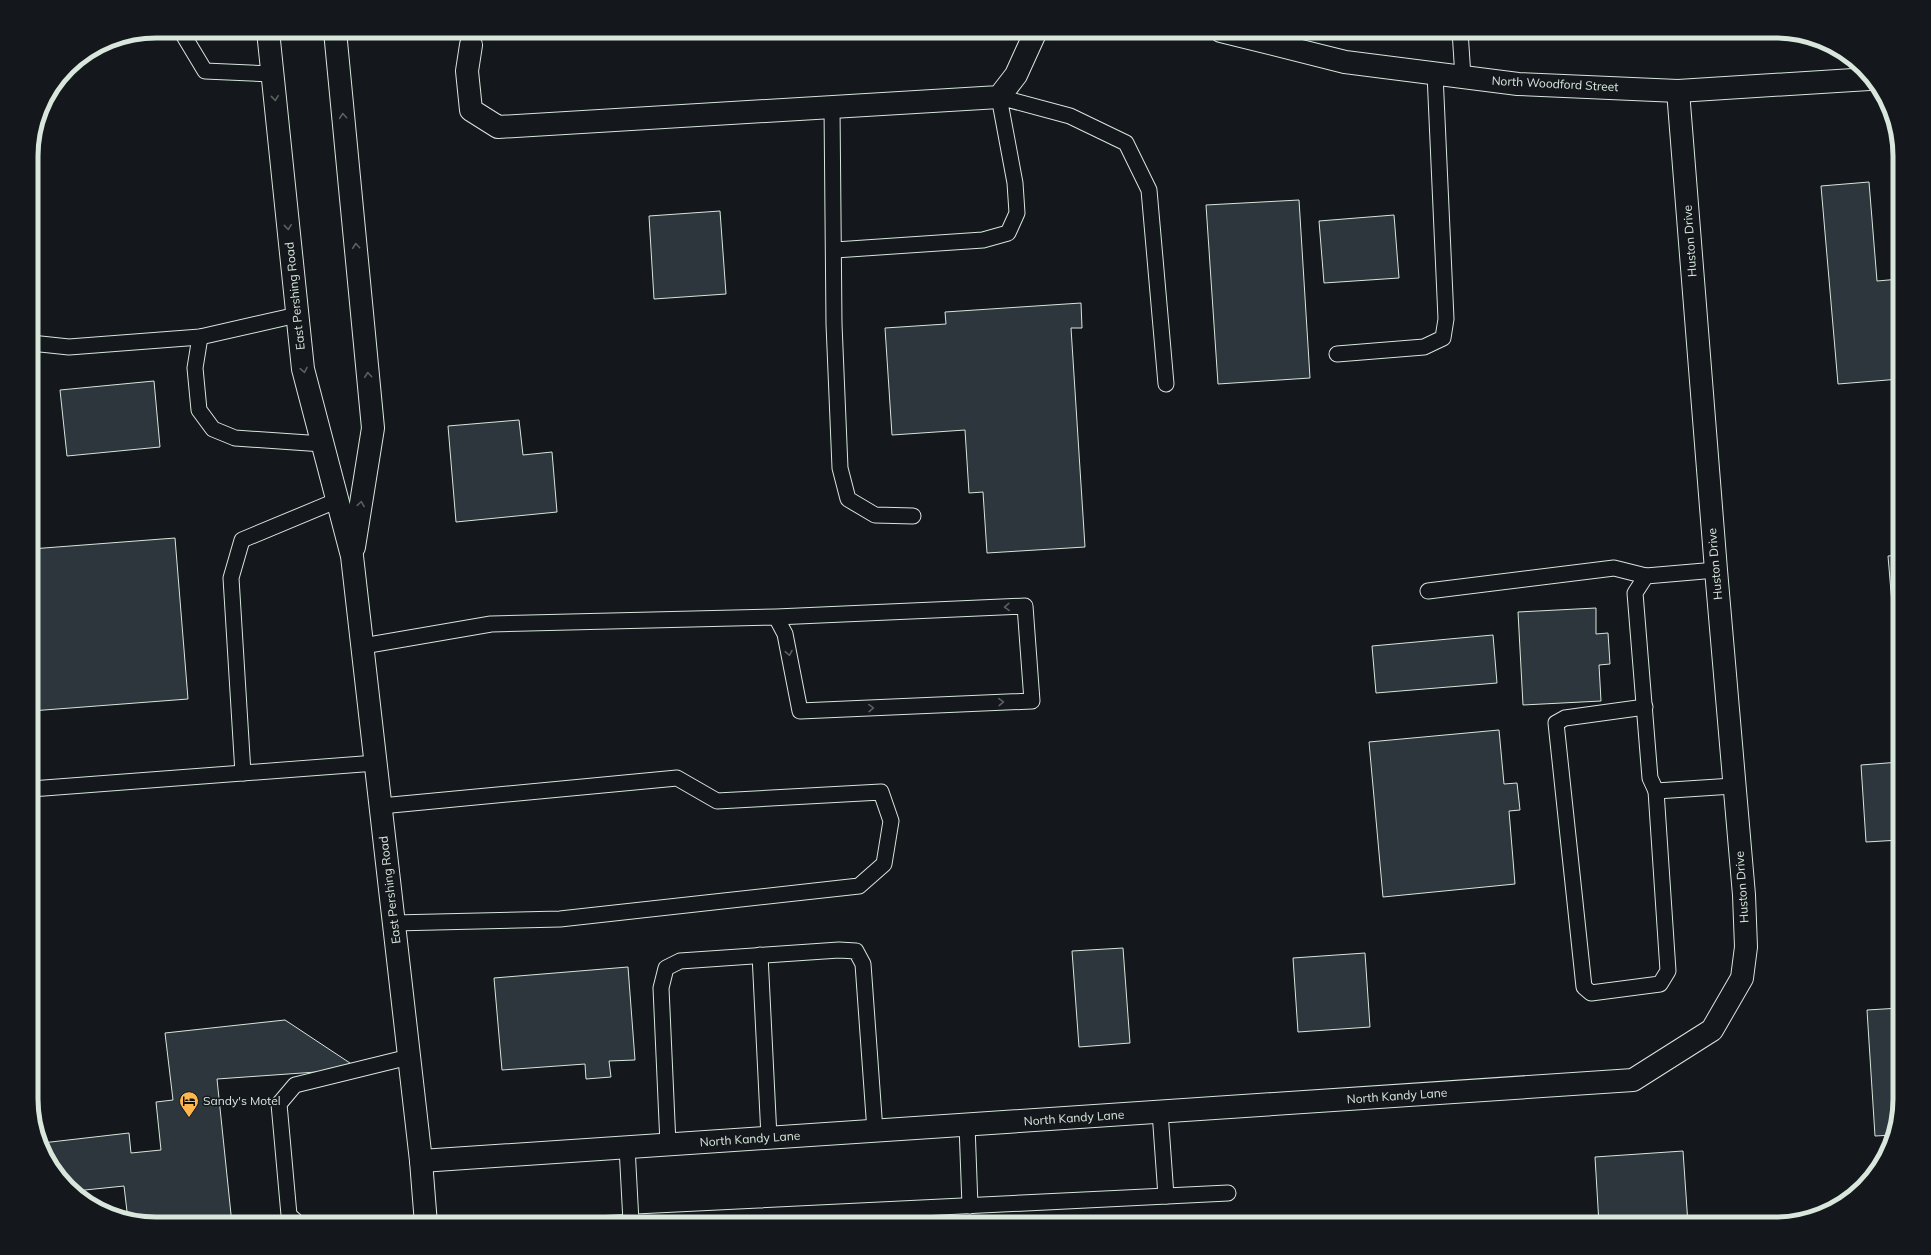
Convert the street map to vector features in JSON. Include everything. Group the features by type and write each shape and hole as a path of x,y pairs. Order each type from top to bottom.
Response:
{"street":[{"name":"East Pershing Road","path":"269,38 303,369 352,556 410,1057 425,1217"},
{"name":"East Pershing Road","path":"336,38 373,428 352,556"},
{"path":"471,45 467,71 471,110 498,127 999,97 1016,74 1033,38"},
{"name":"North Woodford Street","path":"1267,38 1345,62 1518,84 1678,91 1864,79"},
{"name":"Huston Drive","path":"1678,91 1733,786 1744,895 1746,947 1742,978 1712,1030"},
{"name":"North Kandy Lane","path":"421,1161 1633,1080 1712,1030"}],"lane":[{"path":"185,38 205,71 272,74"},
{"path":"1460,38 1463,77"},
{"path":"1337,354 1424,347 1443,338 1446,319 1435,74"},
{"path":"835,250 983,240 1008,233 1017,213 1016,190 999,97 1070,116 1126,143 1149,190 1166,384"},
{"path":"832,107 835,250 834,324 840,468 848,498 875,515 913,516"},
{"path":"38,344 69,347 200,337 297,315"},
{"path":"200,337 195,368 199,410 213,429 235,438 323,444"},
{"path":"243,773 231,578 242,540 338,500"},
{"path":"1428,591 1614,568 1646,576 1716,570"},
{"path":"1645,707 1566,718 1556,723 1584,987 1591,993 1660,984 1668,971 1656,792 1650,778 1645,707 1635,593 1646,576"},
{"path":"363,646 491,624 776,617 1025,606 1032,701 800,711 785,634 776,617"},
{"path":"38,788 376,763"},
{"path":"381,806 678,778 717,801 881,792 891,821 884,864 859,886 560,919 394,923"},
{"path":"1656,792 1733,786"},
{"path":"668,1144 661,988 666,968 680,961 760,955 839,950 856,951 863,964 875,1130"},
{"path":"760,955 769,1137"},
{"path":"291,1217 289,1215 279,1104 295,1085 410,1057"},
{"path":"1160,1112 1166,1196"},
{"path":"967,1125 970,1206"},
{"path":"627,1147 631,1217"},
{"path":"737,1217 1228,1193"}],"building":[{"path":"1869,182 1877,281 1893,280 1893,380 1838,384 1821,186"},
{"path":"1299,200 1310,378 1218,384 1206,205"},
{"path":"720,211 726,294 654,299 649,216"},
{"path":"1394,215 1399,278 1324,283 1319,221"},
{"path":"1081,303 1082,328 1071,328 1085,547 987,553 983,492 969,493 965,430 892,435 885,328 946,324 945,312"},
{"path":"154,381 160,447 67,456 60,390"},
{"path":"519,420 523,455 552,452 557,512 456,522 448,426"},
{"path":"175,538 188,699 38,710 38,548"},
{"path":"1888,556 1893,556 1893,616"},
{"path":"1596,608 1596,634 1608,633 1610,664 1599,665 1601,701 1523,705 1518,612"},
{"path":"1493,635 1497,683 1376,693 1372,646"},
{"path":"1499,730 1504,784 1517,783 1520,810 1509,811 1515,884 1383,897 1369,742"},
{"path":"1893,763 1893,840 1866,842 1861,765"},
{"path":"1123,948 1130,1043 1079,1047 1072,951"},
{"path":"1365,953 1370,1027 1298,1032 1293,958"},
{"path":"628,967 635,1060 609,1061 611,1077 586,1079 585,1064 502,1070 494,978"},
{"path":"1893,1008 1893,1099 1892,1114 1887,1135 1875,1136 1867,1010"},
{"name":"Sandy's Motel","path":"285,1020 359,1069 217,1079 231,1217 156,1217 127,1213 124,1186 81,1190 62,1171 46,1142 129,1133 131,1153 161,1150 156,1102 173,1100 165,1033"},
{"path":"1683,1151 1688,1217 1599,1217 1595,1157"}],"place":[{"name":"Sandy's Motel","path":"189,1118"}]}
